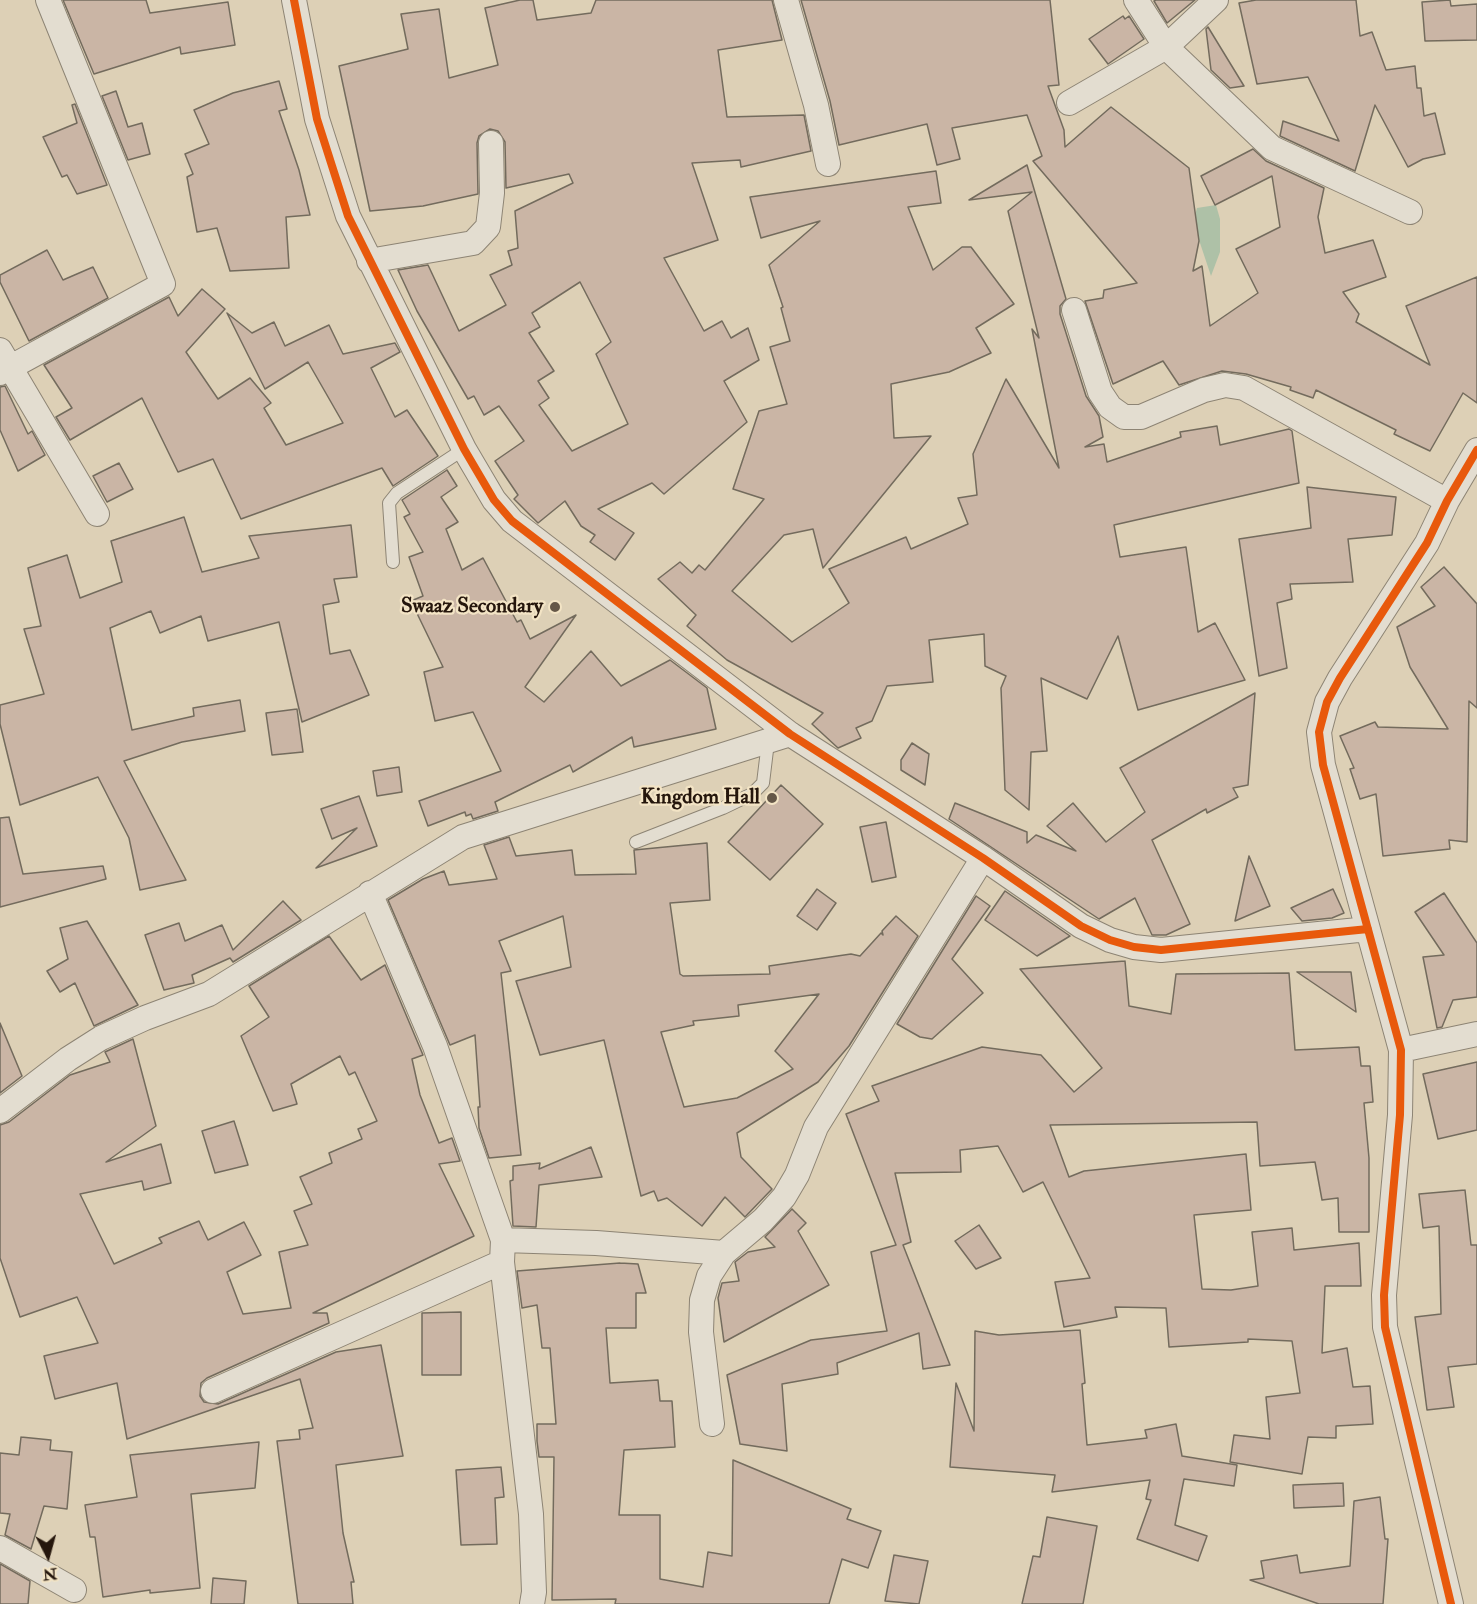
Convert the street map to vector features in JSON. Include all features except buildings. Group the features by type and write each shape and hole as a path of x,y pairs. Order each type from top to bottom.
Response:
{"street":[{"path":"48,0 163,284 3,363 97,514"},
{"path":"294,0 317,119 348,216 464,448 494,500 512,521 779,738 982,858 1081,926 1110,940 1134,947 1161,950 1368,929"},
{"path":"786,0 816,105 828,164"},
{"path":"1136,0 1166,46 1272,148 1410,212"},
{"path":"1069,103 1166,46 1216,0"},
{"path":"369,261 473,243 488,227 492,193 490,143"},
{"path":"1074,310 1100,392 1110,407 1124,417 1141,417 1204,390 1225,385 1244,388 1447,501"},
{"path":"1450,1604 1385,1327 1384,1295 1400,1115 1401,1050 1323,765 1319,732 1327,702 1340,678 1427,543 1447,501 1477,450"},
{"path":"0,1111 68,1059 101,1038 145,1018 209,994 463,837 779,738"},
{"path":"712,1424 700,1332 702,1300 709,1276 724,1253 763,1220 784,1197 797,1174 816,1127 982,858"},
{"path":"370,893 435,1046 502,1251 531,1514 534,1592 532,1604"},
{"path":"1401,1050 1477,1034"},
{"path":"213,1391 502,1251 596,1243 724,1253"},
{"path":"0,1548 74,1590"}],"lane":[{"path":"393,562 389,503 397,493 464,448"},
{"path":"636,842 723,808 752,794 763,783 779,738"}],"shaded area":[{"path":"1216,205 1220,219 1220,252 1211,276 1193,222 1197,208"}],"cycle path":[{"path":"294,0 317,119 348,216 464,449 494,500 512,521 790,734 983,858 1081,926 1110,940 1134,947 1161,950 1368,929"},
{"path":"1451,1604 1385,1327 1384,1295 1400,1115 1401,1050 1323,765 1319,732 1327,702 1340,678 1427,543 1447,501 1477,450"}],"place":[{"name":"Swaaz Secondary","path":"555,607"},
{"name":"Kingdom Hall","path":"772,798"}]}
